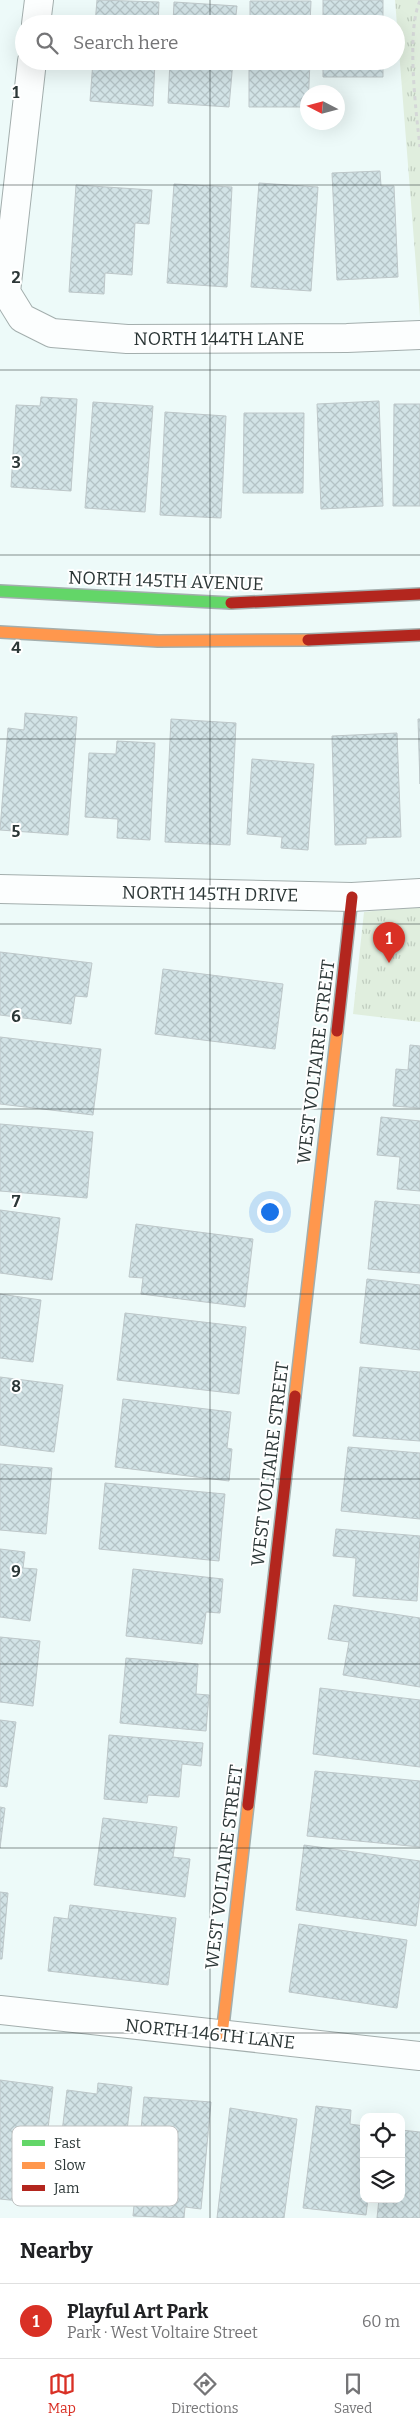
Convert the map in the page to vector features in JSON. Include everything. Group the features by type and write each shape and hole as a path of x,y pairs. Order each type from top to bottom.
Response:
{"street":[{"path":"37,15 39,0"},
{"name":"NORTH 144TH LANE","path":"31,70 6,292 22,318 52,333 127,339 346,338 420,335"},
{"name":"NORTH 145TH AVENUE","path":"0,591 219,604 420,594"},
{"path":"0,632 171,642 269,643 420,635"},
{"name":"NORTH 145TH DRIVE","path":"0,889 352,897 420,893"},
{"name":"WEST VOLTAIRE STREET","path":"222,2035 352,897"},
{"name":"NORTH 146TH LANE","path":"0,2010 420,2056"}],"path":[{"path":"420,1 414,28 414,66 420,147"}],"green space":[{"path":"395,0 420,0 420,317 401,70 405,70 405,15 396,15"},
{"path":"420,906 420,1022 353,1014 364,912"}],"building":[{"path":"97,0 159,2 158,15 96,15"},
{"path":"323,0 383,0 383,15 323,15"},
{"path":"250,1 311,1 310,15 250,15"},
{"path":"174,2 237,6 236,15 173,15"},
{"path":"92,70 155,70 153,106 90,101"},
{"path":"170,70 232,70 229,107 168,103"},
{"path":"249,70 310,70 309,85 300,85 300,107 249,107"},
{"path":"323,70 383,70 383,77 323,77"},
{"path":"380,171 381,186 394,186 398,277 337,280 332,173"},
{"path":"259,183 318,187 311,291 251,287"},
{"path":"174,184 232,187 227,287 167,283"},
{"path":"76,185 152,190 149,224 135,223 132,275 105,273 104,294 69,292"},
{"path":"41,397 77,399 71,491 11,487 16,405 40,406"},
{"path":"379,401 383,506 321,509 317,404"},
{"path":"93,402 153,406 145,512 85,508"},
{"path":"394,404 420,404 420,506 393,506"},
{"path":"165,412 226,416 221,518 160,515"},
{"path":"244,413 304,413 303,493 243,493"},
{"path":"25,713 77,717 68,835 0,830 8,728 24,730"},
{"path":"171,719 236,723 230,845 165,842"},
{"path":"418,719 420,719 420,784"},
{"path":"397,733 401,837 366,838 366,844 335,845 332,736"},
{"path":"117,741 155,743 150,840 117,838 118,819 85,817 89,753 116,754"},
{"path":"252,759 314,764 308,850 281,848 282,837 247,834"},
{"path":"0,952 92,963 87,997 75,996 71,1024 0,1015"},
{"path":"163,969 283,984 275,1049 155,1034"},
{"path":"0,1037 101,1049 93,1115 0,1104"},
{"path":"410,1045 420,1046 420,1108 393,1106 396,1069 408,1070"},
{"path":"381,1117 420,1121 420,1191 397,1189 400,1157 377,1155"},
{"path":"0,1124 93,1132 87,1198 0,1191"},
{"path":"375,1201 420,1205 420,1273 368,1269"},
{"path":"0,1210 60,1218 52,1280 0,1273"},
{"path":"136,1224 253,1239 245,1307 141,1294 143,1278 129,1277"},
{"path":"367,1279 420,1285 420,1350 360,1343"},
{"path":"0,1294 41,1300 33,1362 0,1358"},
{"path":"125,1313 246,1327 239,1394 117,1380"},
{"path":"360,1367 420,1372 420,1441 353,1436"},
{"path":"0,1377 63,1385 54,1452 0,1445"},
{"path":"123,1399 231,1412 227,1448 232,1449 229,1481 115,1467"},
{"path":"348,1447 420,1453 420,1519 341,1511"},
{"path":"0,1464 52,1468 46,1534 0,1530"},
{"path":"105,1483 225,1494 219,1561 99,1549"},
{"path":"336,1529 420,1536 417,1601 353,1596 356,1558 333,1556"},
{"path":"0,1549 25,1552 23,1568 37,1569 30,1621 0,1617"},
{"path":"133,1569 223,1579 220,1613 206,1612 202,1644 126,1636"},
{"path":"334,1605 420,1618 420,1687 343,1675 349,1642 328,1639"},
{"path":"0,1637 40,1641 33,1706 0,1702"},
{"path":"126,1658 198,1664 196,1694 209,1695 206,1731 120,1723"},
{"path":"320,1688 420,1700 420,1767 313,1754"},
{"path":"0,1720 16,1722 7,1787 0,1786"},
{"path":"109,1735 203,1743 201,1766 182,1764 179,1797 148,1795 147,1803 104,1799"},
{"path":"315,1771 420,1781 420,1847 307,1836"},
{"path":"0,1807 5,1808 0,1848"},
{"path":"103,1818 177,1827 173,1857 190,1859 185,1897 94,1885"},
{"path":"304,1845 420,1861 420,1894 416,1926 296,1910"},
{"path":"0,1892 8,1893 2,1959 0,1959"},
{"path":"70,1905 176,1918 168,1985 48,1971 54,1917 68,1919"},
{"path":"299,1924 407,1940 397,2008 289,1992"},
{"path":"0,2080 53,2087 48,2126 12,2126 12,2200 0,2199"},
{"path":"98,2083 132,2087 128,2126 63,2126 67,2090 97,2094"},
{"path":"144,2097 211,2102 201,2209 185,2207 184,2218 133,2216 134,2206 178,2206 178,2126 141,2126"},
{"path":"316,2106 351,2110 350,2124 360,2125 360,2203 368,2203 366,2215 303,2208"},
{"path":"230,2108 297,2119 284,2218 217,2218"},
{"path":"405,2130 420,2132 420,2218 377,2218 379,2203 405,2203"}],"traffic: fast":[{"path":"0,591 231,603"}],"traffic: slow":[{"path":"0,632 158,641 308,640"},
{"path":"295,1396 337,1031"},
{"path":"222,2035 248,1805"}],"traffic: jam":[{"path":"231,603 420,594"},
{"path":"308,640 420,635"},
{"path":"337,1031 352,897"},
{"path":"248,1805 295,1396"}],"place":[{"name":"Playful Art Park","path":"389,963"}]}
